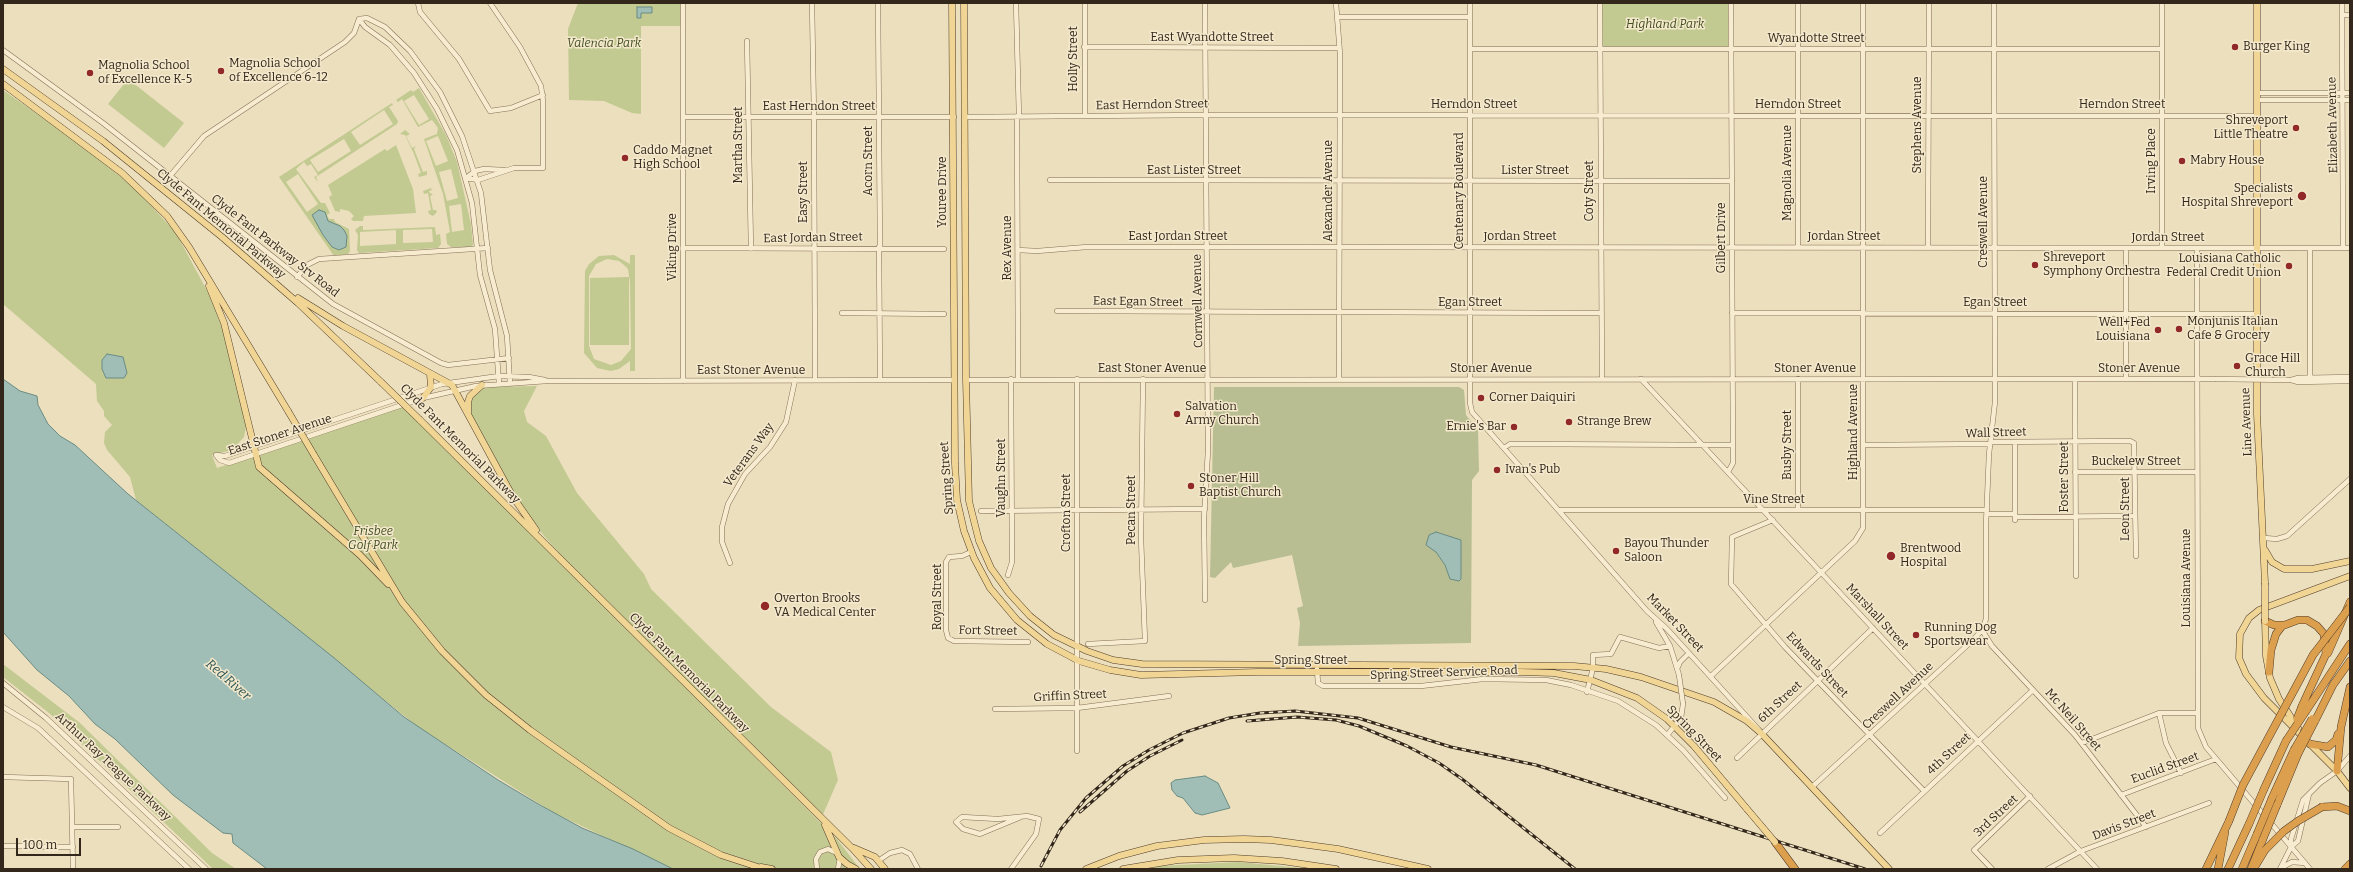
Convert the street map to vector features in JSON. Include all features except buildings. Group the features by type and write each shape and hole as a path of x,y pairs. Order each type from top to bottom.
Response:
{"highway":[{"path":"2228,869 2286,741 2304,709 2350,602"},
{"path":"2218,869 2229,821 2243,785 2313,655 2350,607"},
{"path":"2266,621 2274,625 2283,625 2302,620 2318,626 2326,641 2326,651 2323,663"},
{"path":"2268,672 2274,640 2278,630 2283,625"},
{"path":"2304,709 2350,644"},
{"path":"2242,869 2272,798 2333,685 2350,661"},
{"path":"2308,742 2322,748 2328,747 2336,740 2341,726 2350,687"},
{"path":"2337,771 2341,726"},
{"path":"2251,869 2278,805 2296,752"},
{"path":"2254,869 2266,850 2298,820 2324,807 2350,806"},
{"path":"2324,807 2341,807 2350,811"},
{"path":"2206,869 2220,835 2229,821"},
{"path":"1775,842 1795,869"},
{"path":"2345,869 2350,864"}],"main road":[{"name":"Youree Drive","path":"952,3 955,380"},
{"name":"Youree Drive","path":"964,3 966,380"},
{"name":"Line Avenue","path":"2257,3 2257,414 2264,538 2268,672 2279,699 2308,742 2337,771 2350,788"},
{"name":"Clyde Fant Memorial Parkway","path":"3,69 103,141 274,282 420,420 821,819 848,844 871,869"},
{"name":"Clyde Fant Memorial Parkway","path":"3,84 91,148 137,185 167,216 189,247 402,602 424,631 455,665 517,720 669,828 721,855 764,869"},
{"path":"954,117 965,117"},
{"path":"189,247 217,303 224,323 259,466 366,560 402,602"},
{"path":"274,282 320,313 449,383 456,390 521,511 557,556"},
{"path":"423,398 431,387 430,374"},
{"path":"955,380 966,380"},
{"name":"Spring Street","path":"955,380 957,500 971,552 990,588 1017,620 1047,644 1077,660 1110,670 1151,676 1317,669 1593,668 1641,677 1714,702 1735,713 1761,733"},
{"name":"Spring Street","path":"966,380 967,485 971,514 980,545 1000,581 1019,605 1042,626 1077,647 1113,660 1147,664 1317,669 1538,672 1591,680 1637,698 1660,713 1674,726 1748,809 1798,869"},
{"path":"468,413 468,402 470,396 482,385"},
{"path":"2264,549 2272,562 2284,568 2312,569 2350,561"},
{"path":"2308,742 2264,698 2246,674 2239,658 2240,634 2249,618 2259,610 2350,576"},
{"name":"Market Street","path":"1761,733 1889,869"},
{"path":"821,819 833,840 839,856 856,869"},
{"path":"1086,869 1119,856 1157,846 1204,840 1244,839 1271,840 1338,849 1428,869"},
{"path":"848,844 878,861 885,869"},
{"path":"1123,869 1158,862 1227,858 1282,861 1336,869"},
{"path":"750,864 772,869"}],"street":[{"path":"418,3 420,12 459,59 490,111 511,108 543,95"},
{"path":"466,178 475,171 487,168 504,170 543,168 543,95 541,86 525,55 490,3"},
{"name":"Viking Drive","path":"683,3 683,381"},
{"name":"Easy Street","path":"812,3 815,380"},
{"name":"Acorn Street","path":"878,3 880,380"},
{"name":"Rex Avenue","path":"1016,3 1018,117 1018,379"},
{"name":"Holly Street","path":"1085,3 1085,116"},
{"name":"Cornwell Avenue","path":"1205,3 1208,379 1208,451 1205,509 1205,600"},
{"name":"Alexander Avenue","path":"1336,3 1339,48 1340,115 1339,380"},
{"name":"Centenary Boulevard","path":"1470,3 1470,380"},
{"name":"Coty Street","path":"1600,3 1600,247 1602,380"},
{"name":"Gilbert Drive","path":"1728,472 1733,463 1731,3"},
{"name":"Magnolia Avenue","path":"1798,3 1798,247"},
{"name":"Highland Avenue","path":"1711,676 1859,537 1863,528 1863,3"},
{"name":"Stephens Avenue","path":"1928,247 1929,3"},
{"name":"Creswell Avenue","path":"1812,787 1871,736 1982,630 1986,612 1987,512 1995,379 1994,3"},
{"name":"Irving Place","path":"2162,3 2162,248"},
{"name":"Elizabeth Avenue","path":"2342,3 2343,248"},
{"path":"2342,15 2350,15"},
{"path":"1337,17 1470,17"},
{"path":"359,19 367,18 385,27 397,38 423,68 455,119 478,180 492,282 505,324 510,384"},
{"path":"170,176 204,136 345,42 356,30 359,19"},
{"path":"359,19 365,28 390,45 424,87 451,136 466,178 475,221 480,275 495,329 499,384"},
{"name":"Martha Street","path":"748,41 751,248"},
{"name":"East Wyandotte Street","path":"1084,47 1339,48"},
{"name":"Wyandotte Street","path":"1470,49 2162,49"},
{"name":"Clyde Fant Parkway Srv Road","path":"3,50 82,107 333,304 440,363 448,365 509,358"},
{"path":"2257,93 2350,93"},
{"path":"2257,100 2350,100"},
{"name":"Herndon Street","path":"1340,115 1731,114 2257,116"},
{"name":"East Herndon Street","path":"683,115 749,117 954,117"},
{"name":"East Herndon Street","path":"965,117 1340,115"},
{"path":"466,178 478,180 504,170"},
{"name":"East Lister Street","path":"1050,180 1339,181"},
{"name":"Lister Street","path":"1339,181 1732,181"},
{"name":"East Jordan Street","path":"1018,250 1037,251 1087,247 1339,247"},
{"name":"Jordan Street","path":"1339,247 2350,248"},
{"path":"297,277 308,265 319,259 488,248"},
{"name":"East Jordan Street","path":"683,248 944,248"},
{"path":"2126,248 2126,379"},
{"name":"Louisiana Avenue","path":"2197,248 2197,713 2199,735 2216,760 2310,869"},
{"path":"2310,248 2310,378"},
{"name":"East Egan Street","path":"1057,311 1339,313"},
{"path":"842,313 944,314"},
{"name":"Egan Street","path":"1339,313 1601,313"},
{"name":"Egan Street","path":"1732,313 2257,314"},
{"name":"East Stoner Avenue","path":"547,381 529,377 499,376 431,387 225,456 216,455 228,464 423,398 482,385 547,381 955,380"},
{"name":"Stoner Avenue","path":"1339,380 2291,380 2350,377"},
{"name":"Vaughn Street","path":"1008,575 1012,562 1011,379"},
{"name":"Crofton Street","path":"1077,379 1077,660"},
{"name":"Pecan Street","path":"1088,644 1144,640 1142,510 1143,379"},
{"name":"Marshall Street","path":"1641,379 2082,851 2097,869"},
{"name":"Foster Street","path":"2075,379 2076,576"},
{"name":"Veterans Way","path":"730,563 722,542 722,527 732,495 745,474 770,447 786,422 795,380"},
{"name":"East Stoner Avenue","path":"966,380 1339,380"},
{"name":"Market Street","path":"1470,380 1470,403 1473,414 1560,510 1647,611 1711,676 1755,724 1761,733"},
{"name":"Busby Street","path":"1798,380 1798,510"},
{"name":"Stoner Avenue","path":"2291,380 2298,382 2350,381"},
{"name":"Wall Street","path":"1864,444 2130,441"},
{"name":"Leon Street","path":"2130,441 2136,445 2136,556"},
{"path":"2015,442 2015,517"},
{"path":"1504,448 1510,444 1732,444"},
{"name":"Buckelew Street","path":"2075,472 2197,472"},
{"path":"2264,538 2276,539 2287,536 2350,479"},
{"path":"981,511 1205,509"},
{"name":"Vine Street","path":"1560,510 1864,510 1987,512 2015,517 2135,516"},
{"name":"Edwards Street","path":"1773,520 1732,537 1731,584 1818,681 1924,791"},
{"name":"Royal Street","path":"948,638 946,630 946,562 949,557 962,556 971,552"},
{"path":"1647,611 1660,628 1670,646 1678,669 1683,704 1682,714 1668,734"},
{"name":"6th Street","path":"1737,758 1761,733 1873,628"},
{"name":"Mc Neil Street","path":"1982,630 1992,646 2082,743 2146,827"},
{"path":"1587,692 1593,668 1593,655 1611,654 1621,637 1659,648 1670,646"},
{"name":"Fort Street","path":"948,638 954,641 1028,642"},
{"path":"1678,669 1680,662 1689,654"},
{"path":"1077,660 1077,751"},
{"name":"Spring Street Service Road","path":"1317,669 1318,683 1323,686 1421,686 1483,679 1559,682 1618,701 1642,714 1668,734 1725,798"},
{"name":"Arthur Ray Teague Parkway","path":"3,683 46,718 206,869"},
{"name":"4th Street","path":"1880,833 2033,690"},
{"name":"Griffin Street","path":"995,708 1077,708 1169,696"},
{"name":"Arthur Ray Teague Parkway","path":"3,706 38,728 189,869"},
{"path":"2159,713 2166,743 2181,773"},
{"path":"2082,743 2159,713 2197,713"},
{"path":"2281,868 2291,847 2298,840 2309,794 2320,783 2337,771 2350,756"},
{"name":"Euclid Street","path":"2121,794 2216,760"},
{"path":"3,778 71,779 73,869"},
{"name":"3rd Street","path":"1992,869 1974,850 2030,796"},
{"name":"Davis Street","path":"2048,869 2082,851 2209,803"},
{"path":"1011,869 1032,841 1039,827 1039,819 1037,817 1021,817 998,819 962,817 956,822 963,830 980,834 1021,817"},
{"path":"73,827 118,827"},
{"path":"3,846 73,847"},
{"path":"817,869 816,859 820,852 828,849 839,856 838,869"},
{"path":"878,861 890,853 902,850 910,854 918,869"},
{"path":"2281,868 2292,862 2305,863"}],"green space":[{"name":"Valencia Park","path":"578,3 683,3 683,26 641,26 641,114 632,113 604,101 569,100 568,29"},
{"name":"Highland Park","path":"1601,3 1728,3 1728,48 1601,48"},
{"path":"128,79 184,123 164,148 108,104"},
{"path":"419,88 446,135 457,162 471,224 473,245 470,247 451,247 447,244 446,234 450,232 443,194 424,139 437,134 438,128 432,120 418,127 402,99 398,102 396,100 411,90 413,92","holes":["414,95 429,119 419,125 404,101","438,136 448,161 436,166 426,141","451,169 458,198 447,201 439,172","461,204 464,230 452,232 449,206"]},
{"name":"Frisbee Golf Park","path":"3,90 66,134 133,186 176,233 211,298 224,333 246,427 244,437 232,450 212,455 217,468 405,406 837,839 860,869 673,869 554,813 418,727 136,500 130,477 107,450 104,443 105,432 112,425 104,416 104,411 97,401 96,384 3,304"},
{"path":"392,103 393,105 389,107 398,121 397,124 316,177 318,182 314,177 318,175 311,164 307,166 304,162 296,169 321,203 325,203 330,213 327,215 329,219 334,219 335,222 349,229 350,251 348,254 334,256 279,177","holes":["384,110 393,124 360,145 351,132","344,139 351,151 318,172 310,160","298,174 318,204 307,212 286,182"]},
{"path":"405,130 410,134 406,136 412,148 416,146 414,149 423,172 427,171 427,175 419,177 418,174 421,173 414,154 405,135 400,134"},
{"path":"396,145 413,189 416,213 364,216 363,221 353,221 351,219 354,216 349,211 340,209 340,212 335,211 329,197 332,195 328,185 385,149 387,151"},
{"path":"431,188 432,191 430,190 429,192 433,195 430,196 433,210 436,210 437,212 433,216 429,214 428,211 431,210 428,193 424,194 423,191"},
{"path":"360,226 363,226 363,230 435,227 436,235 440,234 441,244 438,248 359,253 357,250 358,235 355,230","holes":["432,229 433,242 403,243 403,230","396,230 396,244 360,246 360,232"]},
{"path":"614,255 630,264 630,255 635,255 635,371 630,371 630,361 619,369 611,371 597,368 584,353 585,271 589,264 599,256","holes":["607,259 619,261 628,269 630,282 631,349 621,361 611,365 594,359 589,346 589,276 596,264"]},
{"path":"629,277 629,345 590,345 590,278"},
{"path":"537,386 524,411 527,422 546,436 577,493 644,574 651,589 771,707 831,752 838,780 821,819 571,567 531,521 517,500 469,412 472,396 484,387"},
{"path":"1214,387 1459,387 1464,390 1466,415 1478,430 1479,471 1472,480 1471,643 1298,646 1300,623 1297,608 1303,606 1292,555 1233,568 1231,562 1215,578 1210,577"},
{"path":"3,664 80,723 212,853 236,869 213,869 49,713 3,677"},
{"path":"1239,862 1311,869 1146,869 1158,866"}],"water":[{"path":"637,7 652,7 652,13 641,13 641,18 637,18"},
{"path":"319,210 325,212 328,221 340,226 344,230 347,236 346,247 339,250 332,247 323,235 312,215"},
{"path":"107,354 123,357 127,373 124,378 106,378 102,369 102,360"},
{"name":"Red River","path":"3,379 20,391 37,396 38,405 48,424 60,436 75,445 128,494 333,657 404,717 498,780 540,805 582,828 633,849 673,869 267,869 233,843 232,834 223,833 173,795 115,739 95,724 69,696 37,670 3,632"},
{"path":"1436,532 1461,540 1461,579 1459,581 1450,579 1445,565 1436,552 1426,545 1429,535"},
{"path":"1205,776 1218,783 1230,808 1202,815 1195,813 1183,798 1177,796 1172,790 1171,783 1175,780"}],"railway":[{"path":"1041,866 1060,830 1086,798 1123,766 1149,750 1183,733 1229,718 1260,713 1295,711 1358,718 1451,747 1536,765 1865,869"},
{"path":"1247,721 1297,717 1336,720 1359,726 1407,746 1439,763 1462,779 1575,869"},
{"path":"1080,812 1127,771 1150,756 1182,740"}],"place":[{"name":"Burger King","path":"2235,47"},
{"name":"Magnolia School of Excellence 6-12","path":"221,71"},
{"name":"Magnolia School of Excellence K-5","path":"90,73"},
{"name":"Shreveport Little Theatre","path":"2296,128"},
{"name":"Caddo Magnet High School","path":"625,158"},
{"name":"Mabry House","path":"2182,161"},
{"name":"Specialists Hospital Shreveport","path":"2302,196"},
{"name":"Shreveport Symphony Orchestra","path":"2035,265"},
{"name":"Louisiana Catholic Federal Credit Union","path":"2289,266"},
{"name":"Monjunis Italian Cafe & Grocery","path":"2179,329"},
{"name":"Well+Fed Louisiana","path":"2158,330"},
{"name":"Grace Hill Church","path":"2237,366"},
{"name":"Corner Daiquiri","path":"1481,398"},
{"name":"Salvation Army Church","path":"1177,414"},
{"name":"Strange Brew","path":"1569,422"},
{"name":"Ernie's Bar","path":"1514,427"},
{"name":"Ivan's Pub","path":"1497,470"},
{"name":"Stoner Hill Baptist Church","path":"1191,486"},
{"name":"Bayou Thunder Saloon","path":"1616,551"},
{"name":"Brentwood Hospital","path":"1891,556"},
{"name":"Overton Brooks VA Medical Center","path":"765,606"},
{"name":"Running Dog Sportswear","path":"1916,635"}]}
